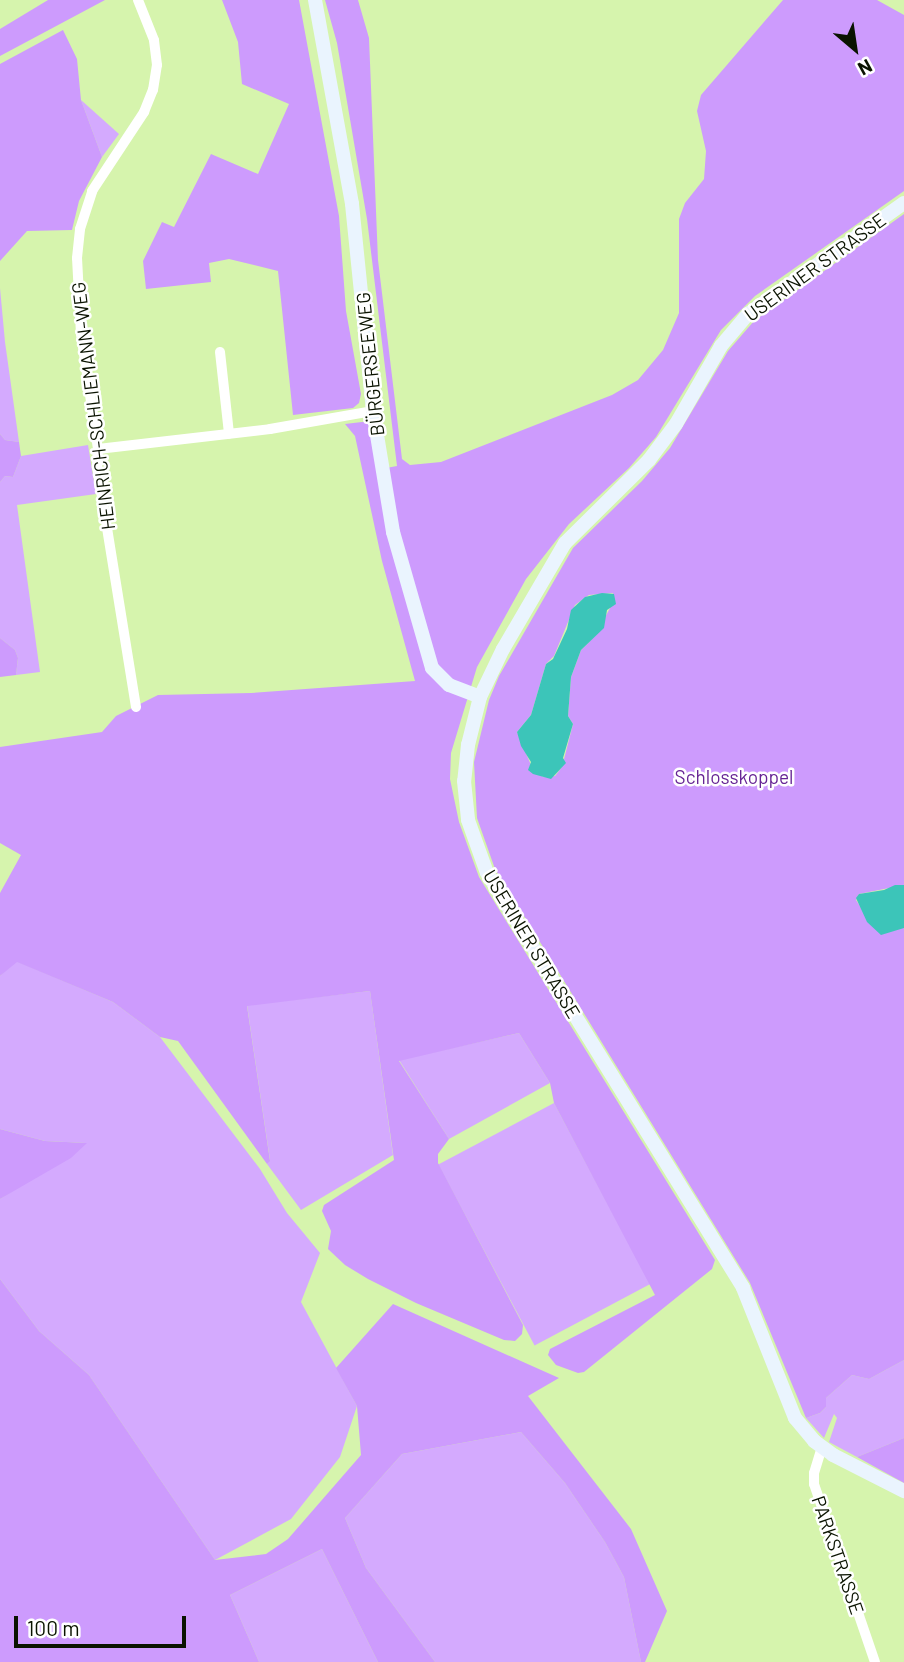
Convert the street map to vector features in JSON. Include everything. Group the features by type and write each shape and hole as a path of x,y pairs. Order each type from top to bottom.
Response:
{"main road":[{"name":"BÜRGERSEEWEG","path":"315,0 352,204 373,411 391,522 427,656 440,678 480,697"},
{"name":"USERINER STRASSE","path":"904,203 761,303 728,336 656,451 576,530 556,556 503,649 480,697 468,745 464,781 468,820 487,873 743,1288 795,1418 822,1447 904,1491"}],"street":[{"name":"HEINRICH-SCHLIEMANN-WEG","path":"136,707 97,467 98,449 83,358 78,244 83,216 98,179 144,112 153,90 156,52 151,28 138,0"},
{"path":"220,352 229,434"},
{"path":"98,449 229,434 373,411"},
{"name":"PARKSTRASSE","path":"822,1447 814,1473 814,1484 875,1662"}],"shaded area":[{"path":"81,100 119,134 102,157"},
{"path":"0,288 19,442 5,440 0,434"},
{"path":"88,445 96,494 17,505 40,672 16,675 18,658 15,650 0,638 0,482 5,476 13,477 21,456"},
{"path":"16,961 113,1002 160,1037 260,1169 287,1213 320,1253 301,1302 357,1406 340,1457 291,1519 215,1560 89,1375 39,1331 0,1279 0,1199 86,1143 45,1141 0,1129 0,976"},
{"path":"370,991 393,1155 301,1210 267,1164 270,1160 247,1005"},
{"path":"519,1033 550,1083 449,1139 399,1060"},
{"path":"554,1103 650,1284 535,1346 438,1165"},
{"path":"904,1360 904,1438 857,1457 829,1442 837,1418 834,1414 824,1438 806,1418 820,1413 826,1407 826,1398 852,1375 869,1379"},
{"path":"521,1432 565,1483 605,1542 624,1577 641,1662 435,1662 366,1568 345,1518 402,1454"},
{"path":"322,1549 378,1662 259,1662 230,1595"}],"green space":[{"path":"48,0 105,0 0,56 0,29"},
{"path":"222,0 299,0 339,216 346,311 361,394 359,403 353,408 293,415 278,271 229,259 209,263 211,282 146,289 143,261 162,222 174,227 211,154 258,174 289,104 242,84 238,42"},
{"path":"325,0 358,0 369,38 378,260 402,459 410,465 441,462 612,395 638,380 663,350 679,313 679,219 685,203 704,179 706,151 697,111 701,95 783,0 877,0 904,15 904,191 755,296 721,330 656,437 629,468 569,524 526,579 477,667 451,753 450,779 459,822 479,877 715,1260 712,1269 584,1372 578,1373 556,1365 548,1355 550,1349 655,1295 554,1103 550,1083 519,1033 399,1061 449,1139 438,1154 438,1163 523,1325 522,1334 515,1341 504,1340 416,1303 345,1265 328,1249 331,1231 322,1211 324,1205 394,1160 370,991 247,1006 270,1161 267,1164 178,1041 160,1037 113,1002 17,962 0,976 0,893 21,855 0,843 0,747 102,732 116,716 158,695 251,693 415,681 382,561 355,436 345,424 379,420 386,468 397,466 367,219 337,43"},
{"path":"63,30 77,59 81,100 102,157 79,201 72,230 27,231 0,261 0,64"},
{"name":"Schlosskoppel","path":"904,214 904,885 859,894 856,900 862,909 904,928 904,1360 869,1379 852,1375 826,1398 826,1407 820,1413 806,1418 750,1283 495,869 477,818 474,762 489,700 499,676 573,548 642,481 670,448 728,351 754,321","holes":["613,593 610,608 595,636 581,650 571,677 568,716 573,724 562,767 555,776 543,777 531,765 517,732 531,715 546,664 554,656 575,605 589,595"]},
{"path":"0,434 5,440 19,442 21,456 13,477 5,476 0,482"},
{"path":"0,638 15,650 18,658 16,675 0,677"},
{"path":"0,1129 45,1141 87,1143 71,1158 0,1199"},
{"path":"0,1279 39,1331 89,1375 215,1560 266,1554 288,1539 361,1455 357,1406 336,1368 393,1304 559,1378 528,1396 631,1529 667,1611 645,1662 641,1662 624,1577 605,1542 565,1483 521,1432 402,1454 345,1518 366,1568 435,1662 378,1662 322,1549 230,1595 259,1662 0,1662"},
{"path":"904,1438 904,1483 857,1457"}],"water":[{"path":"602,593 614,594 616,604 607,610 604,628 581,650 571,677 568,716 573,724 563,758 566,763 551,779 533,774 528,770 531,762 521,746 517,732 531,715 546,664 553,659 567,629 571,610 585,597"},
{"path":"895,885 904,885 904,928 881,935 867,922 856,898 859,894 884,890"}]}
